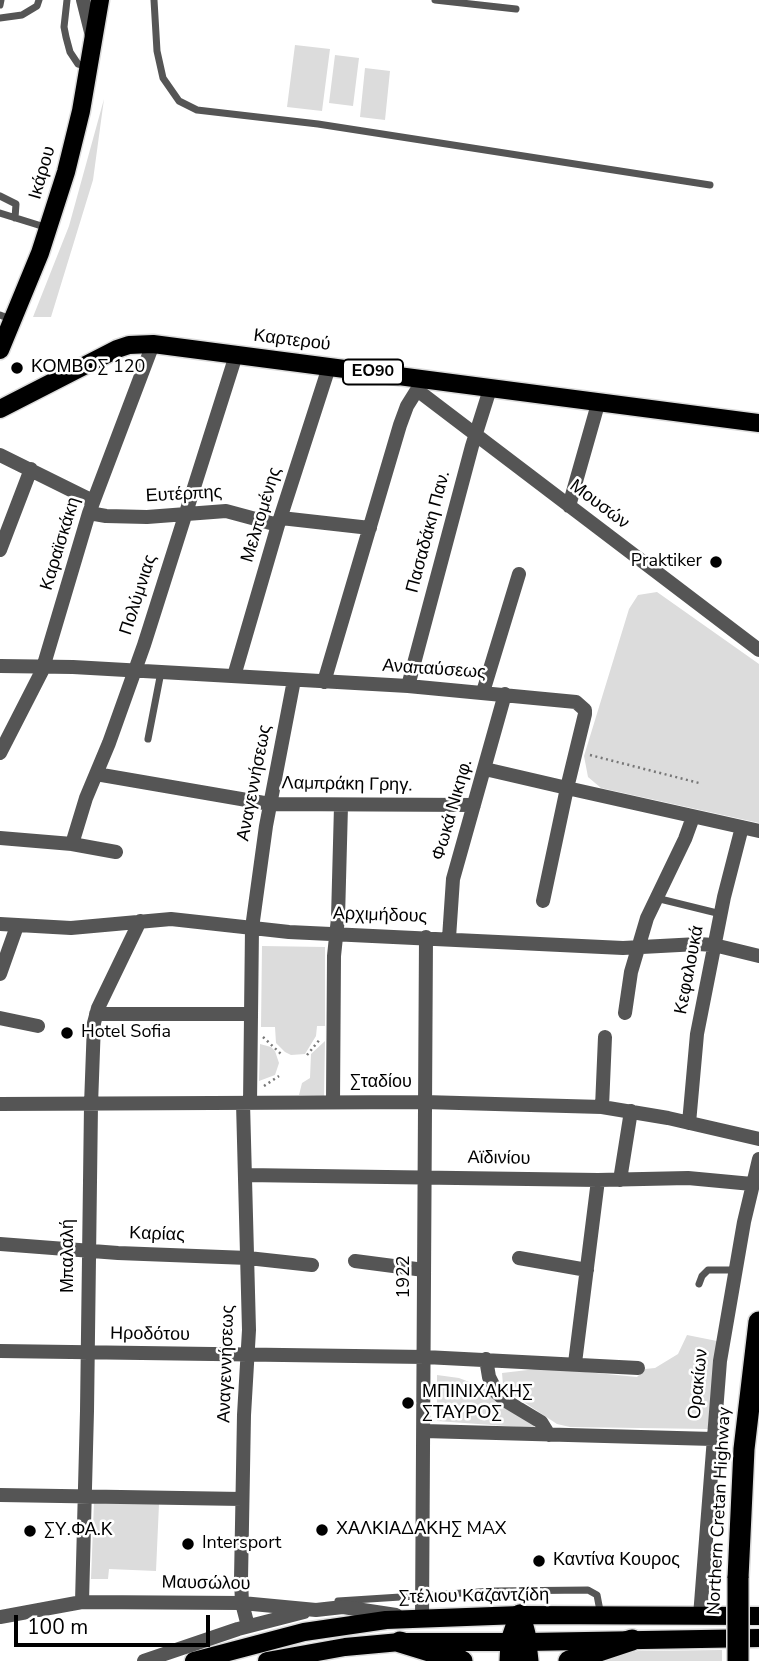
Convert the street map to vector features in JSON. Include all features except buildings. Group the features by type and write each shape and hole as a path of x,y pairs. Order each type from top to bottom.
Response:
{"highway":[{"name":"Northern Cretan Highway","path":"738,1661 738,1578 744,1449 759,1322"},
{"path":"519,1651 520,1615"},
{"path":"569,1661 632,1640"},
{"path":"400,1642 462,1661"}],"main road":[{"name":"Ικάρου","path":"0,350 7,318 48,228 66,172 89,67 100,0"},
{"name":"Καρτερού","path":"0,409 117,349 129,345 153,344 330,367 420,384 489,389 759,423"},
{"name":"Στέλιου Καζαντζίδη","path":"194,1661 304,1632 417,1618 520,1615 759,1616"},
{"path":"267,1661 345,1647 400,1642 519,1651 632,1640 759,1638"}],"street":[{"path":"83,0 93,41"},
{"name":"Καραϊσκάκη","path":"0,753 44,667 91,507 153,344"},
{"name":"Πολύμνιας","path":"72,844 86,798 135,671 236,355"},
{"name":"Μελπομένης","path":"234,676 330,367"},
{"path":"324,682 400,425 420,384"},
{"name":"Μουσών","path":"420,384 475,435 759,650"},
{"name":"Πασαδάκη Παν.","path":"408,686 489,389"},
{"path":"569,506 598,404"},
{"path":"0,455 31,469 91,507"},
{"path":"0,550 31,469"},
{"name":"Ευτέρπης","path":"91,507 115,517 226,511 280,522 370,528"},
{"path":"484,692 519,574"},
{"name":"Αναπαύσεως","path":"0,666 408,686 505,694 580,704 585,714 542,901"},
{"name":"Αναγεννήσεως","path":"248,1626 242,1603 242,1499 248,1356 245,1175 251,928 270,804 294,680"},
{"name":"Φωκά Νικηφ.","path":"449,938 453,879 505,694"},
{"path":"485,769 759,831"},
{"name":"Λαμπράκη Γρηγ.","path":"96,774 270,804 474,805"},
{"path":"333,1102 334,956 341,806"},
{"path":"625,1013 638,947 656,898 693,817"},
{"name":"Κεφαλουκά","path":"689,1123 695,1051 720,914 742,827"},
{"path":"0,838 72,844 116,852"},
{"name":"Αρχιμήδους","path":"0,924 71,929 171,919 337,934 638,947 714,945 759,956"},
{"name":"Μπαλαλή","path":"82,1602 90,1105 96,1014 140,920"},
{"path":"0,974 17,926"},
{"name":"1922","path":"417,1618 422,1595 426,937"},
{"path":"96,1014 250,1014"},
{"path":"0,1018 38,1026"},
{"path":"602,1107 605,1037"},
{"name":"Σταδίου","path":"0,1104 424,1102 602,1107 759,1139"},
{"path":"620,1180 631,1111"},
{"name":"Ορακίων","path":"700,1616 720,1361 735,1270 759,1159"},
{"name":"Αϊδινίου","path":"245,1175 598,1180 688,1178 752,1184"},
{"path":"575,1363 598,1180"},
{"name":"Καρίας","path":"0,1244 248,1258 313,1265"},
{"path":"519,1258 587,1270"},
{"path":"355,1261 424,1270"},
{"name":"Ηροδότου","path":"0,1352 425,1357 638,1368"},
{"path":"486,1359 489,1377 497,1393 541,1422 549,1435"},
{"path":"424,1431 713,1438"},
{"path":"0,1495 242,1499"},
{"name":"Μαυσώλου","path":"0,1617 82,1602 242,1603 316,1610 343,1608 417,1618"},
{"path":"144,1661 248,1626 316,1610"}],"lane":[{"path":"0,18 22,15 37,5 39,0"},
{"path":"67,0 64,27 70,52 78,64 89,67"},
{"path":"154,0 157,51 163,78 178,101 197,110 318,124 710,185"},
{"path":"435,0 516,9"},
{"path":"0,196 16,204 15,218"},
{"path":"0,213 48,228"},
{"path":"148,739 161,672"},
{"path":"656,898 720,914"},
{"path":"699,1284 708,1270 735,1270"},
{"path":"278,1606 422,1595 588,1590 597,1595 601,1617"}],"path":[{"path":"576,752 699,783"},
{"path":"258,1032 281,1054"},
{"path":"307,1055 320,1039"},
{"path":"258,1089 279,1076"}],"shaded area":[{"path":"295,45 330,49 322,111 287,107"},
{"path":"335,55 359,58 353,106 329,103"},
{"path":"365,68 390,71 385,120 360,117"},
{"path":"104,99 93,180 51,317 33,317 69,226"},
{"path":"657,592 759,664 759,823 601,788 588,777 584,756 629,609 638,595"},
{"path":"262,946 325,947 325,1026 317,1026 316,1036 305,1054 291,1055 285,1052 276,1043 275,1027 261,1027"},
{"path":"325,1041 324,1096 299,1095 302,1083 310,1078 311,1054"},
{"path":"260,1044 275,1051 279,1063 275,1075 259,1081"},
{"path":"687,1335 717,1341 708,1429 570,1427 557,1424 507,1391 503,1385 502,1373 545,1368 637,1377 645,1369 655,1368 678,1354"},
{"path":"437,1375 459,1378 482,1387 535,1425 533,1428 437,1421"},
{"path":"94,1502 159,1504 156,1571 109,1569 108,1579 91,1579"},
{"path":"722,1650 722,1661 593,1661 638,1651"}],"place":[{"name":"ΚΟΜΒΟΣ 120","path":"17,368"},
{"name":"Praktiker","path":"716,562"},
{"name":"Hotel Sofia","path":"67,1033"},
{"name":"ΜΠΙΝΙΧΑΚΗΣ ΣΤΑΥΡΟΣ","path":"408,1403"},
{"name":"ΧΑΛΚΙΑΔΑΚΗΣ MAX","path":"322,1530"},
{"name":"ΣΥ.ΦΑ.Κ","path":"30,1531"},
{"name":"Intersport","path":"188,1544"},
{"name":"Καντίνα Κουρος","path":"539,1561"}]}
